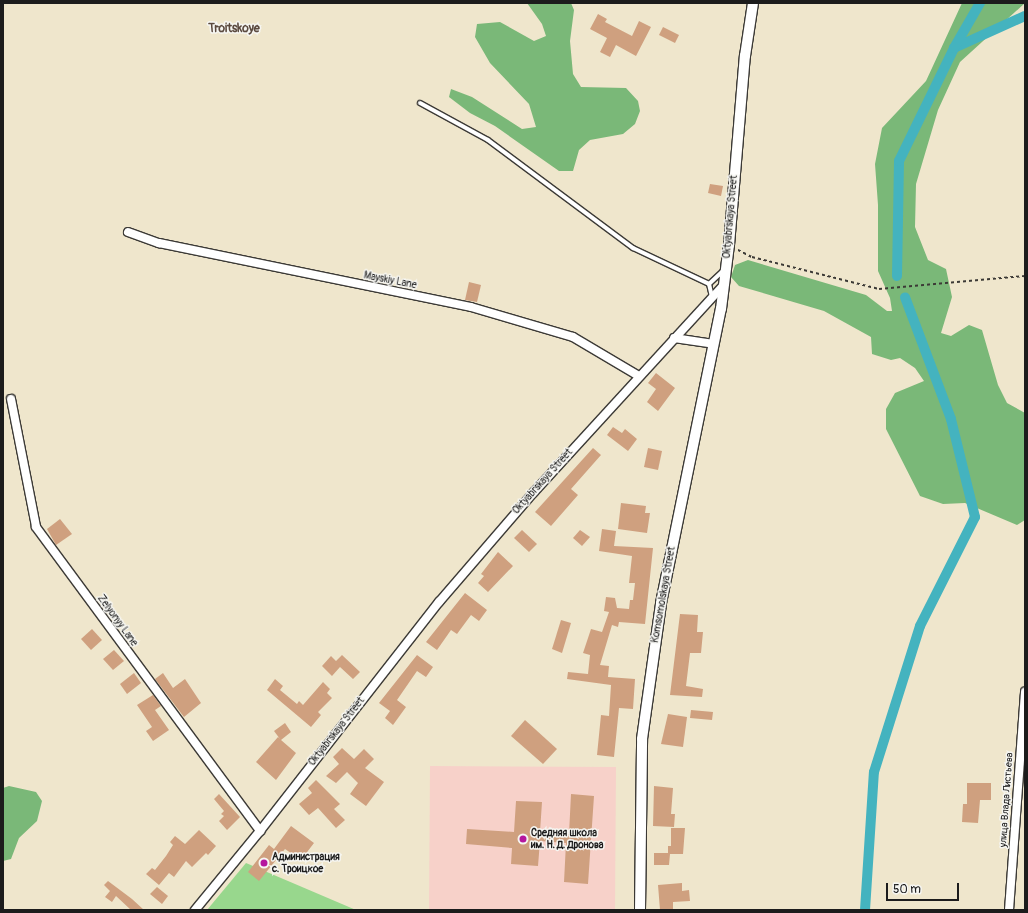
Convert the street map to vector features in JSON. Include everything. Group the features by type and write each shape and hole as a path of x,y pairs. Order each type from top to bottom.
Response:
{"street":[{"name":"Oktyabrskaya Street","path":"194,910 260,831 439,602 639,376 724,285 729,245 745,56 753,3"},
{"name":"Mayskiy Lane","path":"128,232 159,244 471,307 573,337 639,376"},
{"name":"Komsomolskaya Street","path":"640,910 642,739 661,603 714,344 724,285"},
{"path":"674,338 714,344"},
{"name":"Zelyonyy Lane","path":"11,399 36,526 260,831"},
{"name":"улица Влада Листьева","path":"1009,910 1025,692"}],"lane":[{"path":"420,103 488,140 633,248 709,284"},
{"path":"709,284 726,269"},
{"path":"709,284 712,298"}],"path":[{"path":"729,245 752,257 879,289 922,287 1025,276"}],"shaded area":[{"name":"Средняя школа им. Н. Д. Дронова","path":"430,766 616,767 615,910 429,910"}],"green space":[{"path":"527,3 571,3 574,10 570,41 573,74 581,87 626,88 638,101 640,111 635,124 623,134 590,140 579,150 573,171 559,171 495,126 470,113 449,97 451,89 472,97 522,129 536,127 529,104 490,63 475,37 477,24 500,22 534,41 546,36 542,24"},
{"path":"962,3 1025,3 960,62 938,110 916,184 915,227 928,260 946,269 952,297 941,333 951,336 969,325 982,330 998,385 1007,403 1025,413 1025,520 1017,525 965,503 943,504 920,496 886,429 886,409 895,393 924,381 915,368 900,358 891,360 872,354 871,337 824,311 739,286 731,277 735,265 748,260 866,295 887,311 892,311 890,298 878,271 878,205 875,164 882,128 926,81"},
{"path":"9,786 36,792 42,801 37,821 19,838 11,859 3,861 3,788"},
{"path":"246,863 356,910 207,910"}],"building":[{"path":"598,14 607,19 605,22 632,36 639,21 651,27 636,56 616,45 610,57 600,52 607,38 590,29"},
{"path":"663,27 679,35 675,43 659,35"},
{"path":"710,184 723,186 721,196 708,193"},
{"path":"469,282 481,285 477,302 465,300"},
{"path":"656,373 675,388 658,411 647,402 656,389 648,383"},
{"path":"613,427 622,433 625,429 637,439 628,451 607,435"},
{"path":"593,448 601,455 571,489 578,495 551,526 535,512"},
{"path":"648,448 662,451 658,470 644,467"},
{"path":"621,503 646,506 645,513 650,513 647,533 618,529"},
{"path":"60,519 72,534 56,545 47,529"},
{"path":"602,529 616,531 614,546 653,548 645,624 619,622 618,627 612,625 600,665 609,666 608,677 635,679 633,709 619,708 614,757 597,755 601,715 609,716 611,685 567,679 568,672 588,674 590,655 583,653 591,629 602,632 609,612 604,611 606,597 615,598 617,608 629,609 630,600 633,600 635,583 629,583 632,556 599,551"},
{"path":"522,530 537,544 529,552 514,538"},
{"path":"580,530 590,537 582,546 573,538"},
{"path":"498,552 513,566 488,592 478,583 484,576 481,574"},
{"path":"465,593 487,610 479,621 471,615 457,634 451,630 437,650 426,642"},
{"path":"680,614 698,615 697,632 703,632 701,653 690,653 686,686 703,689 702,697 670,695"},
{"path":"561,620 571,623 562,653 552,649"},
{"path":"92,629 102,640 91,650 81,639"},
{"path":"114,650 124,661 113,670 103,659"},
{"path":"342,655 360,672 353,679 340,667 332,676 322,666 331,656 336,661"},
{"path":"417,655 433,667 426,677 417,671 397,700 406,707 393,725 385,718 390,711 379,703"},
{"path":"134,673 141,683 127,694 120,684"},
{"path":"163,673 173,688 185,679 201,703 184,717 155,679"},
{"path":"275,679 283,686 280,690 297,704 299,701 303,705 323,682 330,689 327,693 332,698 318,712 321,715 311,727 267,690"},
{"path":"153,695 161,706 155,710 169,730 153,741 146,731 152,727 137,705"},
{"path":"691,710 713,712 712,720 690,718"},
{"path":"668,714 687,717 683,747 661,744"},
{"path":"525,720 557,749 543,764 511,736"},
{"path":"285,723 291,732 281,740 296,753 276,780 256,762 278,737 280,739 274,731"},
{"path":"342,748 354,759 364,749 374,759 365,768 384,782 366,806 350,794 358,783 347,772 336,783 326,776 339,764 333,757"},
{"path":"316,780 340,804 334,809 345,820 336,828 318,808 309,815 299,804 312,793 308,788"},
{"path":"967,783 991,783 991,800 980,800 978,823 962,822 963,804 967,804"},
{"path":"654,786 673,788 671,814 675,814 674,827 653,826"},
{"path":"219,794 240,817 227,830 219,821 224,816 221,814 224,811 214,799"},
{"path":"571,794 594,796 588,884 564,882 566,843 540,841 538,866 511,864 512,848 466,844 467,829 514,832 516,801 542,802 540,832 569,834"},
{"path":"291,826 314,843 301,860 285,849 259,881 248,872 269,845 274,849"},
{"path":"671,828 685,828 683,854 670,854 669,865 654,865 654,853 668,853 668,846 671,846"},
{"path":"199,830 216,846 208,855 206,853 192,867 186,861 174,877 169,873 159,885 146,874 152,868 155,870 166,856 173,845 170,842 175,836 185,844"},
{"path":"108,881 144,910 131,910 116,896 112,902 105,897 110,891 104,885"},
{"path":"682,883 682,891 689,890 690,901 673,902 673,910 660,910 658,885"},
{"path":"157,887 168,896 162,904 150,894"}],"waterway":[{"path":"897,276 899,161 954,48 980,3"},
{"path":"954,48 1025,16"},
{"path":"865,910 874,772 920,626 975,517 951,419 905,297"}],"place":[{"name":"Средняя школа им. Н. Д. Дронова","path":"523,839"},
{"name":"Администрация с. Троицкое","path":"264,863"}],"district":[{"name":"Troitskoye","path":"234,29"}]}
